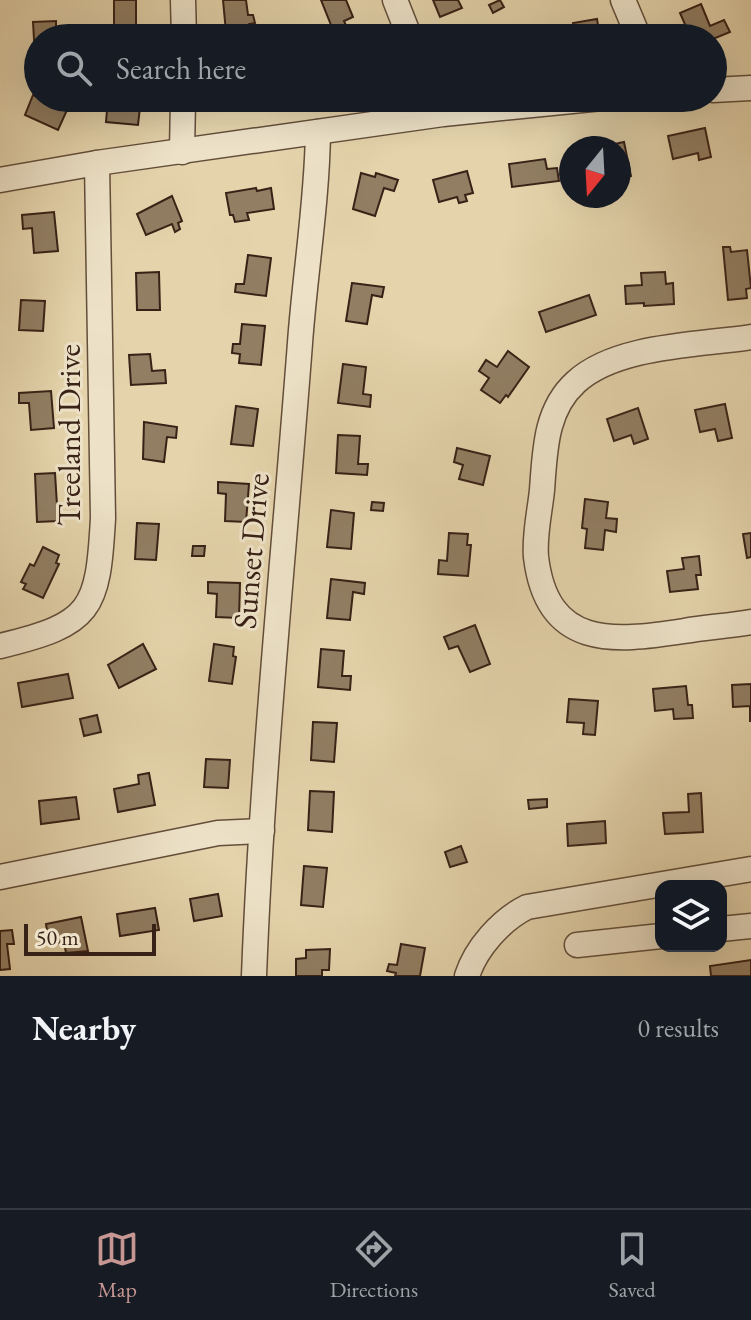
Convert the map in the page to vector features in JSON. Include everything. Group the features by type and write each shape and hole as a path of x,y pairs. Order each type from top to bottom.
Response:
{"street":[{"path":"183,0 184,24"},
{"path":"395,0 404,24"},
{"path":"623,0 633,24"},
{"path":"727,89 751,88"},
{"path":"182,152 183,112"},
{"path":"0,180 318,132 411,112"},
{"name":"Sunset Drive","path":"254,976 262,831 318,132"},
{"name":"Treeland Drive","path":"0,646 58,630 77,617 90,600 100,566 103,518 97,163"},
{"path":"751,337 624,357 594,369 576,382 553,415 547,436 536,553 539,577 550,604 566,621 586,632 631,639 751,622"},
{"path":"0,877 218,833 262,831"},
{"path":"467,976 479,952 515,913 527,907 751,869"},
{"path":"727,928 751,926"},
{"path":"577,945 655,937"}],"building":[{"path":"114,0 136,0 136,24 114,24"},
{"path":"223,0 246,0 248,15 253,15 255,23 225,24"},
{"path":"321,0 346,0 353,17 344,21 345,24 331,24"},
{"path":"433,0 458,0 462,8 440,17"},
{"path":"500,0 504,7 493,13 489,5"},
{"path":"701,4 709,24 685,24 680,13"},
{"path":"597,19 598,24 573,24"},
{"path":"56,21 56,24 33,24"},
{"path":"26,112 66,112 58,130 25,115"},
{"path":"107,112 139,112 138,125 106,122"},
{"path":"705,128 711,157 699,160 698,153 673,159 668,136"},
{"path":"545,159 547,169 557,168 559,181 512,187 509,164"},
{"path":"467,171 473,193 465,195 467,201 459,203 457,197 439,202 433,180"},
{"path":"361,173 375,177 376,173 398,180 394,191 384,188 375,216 353,209"},
{"path":"256,188 257,191 271,188 274,209 247,213 249,220 235,222 233,215 230,215 226,193"},
{"path":"172,196 182,221 178,223 180,229 175,232 172,224 146,235 137,214"},
{"path":"54,212 58,251 34,253 32,228 23,229 22,215"},
{"path":"723,247 730,247 731,252 747,250 751,288 746,289 747,298 728,300"},
{"path":"248,255 271,258 266,296 235,292 236,284 244,284"},
{"path":"159,272 160,310 137,310 136,273"},
{"path":"665,272 666,284 673,283 674,304 626,304 625,286 642,285 641,273"},
{"path":"352,283 384,287 382,297 372,295 367,324 346,321"},
{"path":"589,295 596,315 546,332 539,312"},
{"path":"21,300 45,301 43,331 19,330"},
{"path":"242,324 265,326 261,365 239,363 240,354 232,353 233,344 240,344"},
{"path":"508,351 529,367 508,397 506,395 500,403 481,390 489,378 479,371 486,360 497,367"},
{"path":"150,354 152,371 165,370 166,383 131,385 129,355"},
{"path":"343,364 366,367 363,394 371,395 370,407 338,403"},
{"path":"51,391 54,428 31,430 29,403 19,403 19,393"},
{"path":"725,404 732,438 718,441 715,429 700,432 695,410"},
{"path":"236,406 258,409 253,446 231,444"},
{"path":"638,408 648,439 634,444 631,435 614,441 607,419"},
{"path":"144,422 177,427 176,438 167,437 164,462 143,459"},
{"path":"338,435 360,436 358,464 368,464 367,475 336,473"},
{"path":"457,448 490,456 483,485 459,479 463,465 454,462"},
{"path":"55,473 58,521 37,522 35,474"},
{"path":"218,482 249,484 246,522 225,521 226,494 218,493"},
{"path":"585,499 608,502 606,518 617,519 616,532 605,530 603,550 585,548 587,529 582,528"},
{"path":"372,502 384,503 383,511 371,510"},
{"path":"331,510 354,513 351,549 327,547"},
{"path":"137,523 159,524 156,560 135,559"},
{"path":"449,533 468,534 467,545 471,545 468,576 438,574 439,560 447,561"},
{"path":"751,533 751,557 747,558 743,534"},
{"path":"193,546 205,546 204,556 192,556"},
{"path":"43,547 59,555 56,563 59,564 43,598 23,589 26,584 21,582 30,564 34,566"},
{"path":"699,556 701,575 696,575 698,589 670,592 667,571 684,569 682,558"},
{"path":"331,579 365,583 364,594 353,592 350,620 327,618"},
{"path":"208,582 240,583 239,618 216,617 217,594 208,593"},
{"path":"475,625 490,664 470,672 458,646 449,649 444,637"},
{"path":"143,644 156,669 119,688 108,665"},
{"path":"214,644 234,647 233,656 236,657 232,684 209,681"},
{"path":"321,649 344,651 342,676 351,676 350,690 318,687"},
{"path":"68,674 73,698 22,707 18,683"},
{"path":"751,684 750,721 750,706 733,707 732,685"},
{"path":"686,686 693,718 674,719 673,709 655,711 653,689"},
{"path":"569,699 598,701 595,735 583,734 584,723 567,722"},
{"path":"97,715 101,732 84,736 80,719"},
{"path":"313,722 337,723 334,762 311,760"},
{"path":"206,759 230,760 228,788 204,787"},
{"path":"149,773 155,805 118,812 114,789 139,784 138,775"},
{"path":"310,791 334,792 332,832 308,830"},
{"path":"701,793 703,832 665,834 663,813 689,812 688,794"},
{"path":"76,797 79,819 41,824 39,801"},
{"path":"547,799 547,807 529,809 528,800"},
{"path":"605,821 606,843 568,846 567,824"},
{"path":"461,846 467,862 450,867 445,852"},
{"path":"304,866 327,868 323,907 301,905"},
{"path":"218,894 222,916 194,921 190,899"},
{"path":"155,908 159,930 120,936 117,914"},
{"path":"81,917 88,951 66,953 64,942 49,945 46,924"},
{"path":"12,930 14,944 7,944 10,969 0,970 0,931"},
{"path":"401,944 425,948 420,976 395,976 396,973 387,971 389,964 397,965"},
{"path":"330,949 329,970 322,970 322,976 296,976 296,959 306,958 306,950"},
{"path":"751,960 751,976 711,976 710,966"}]}
